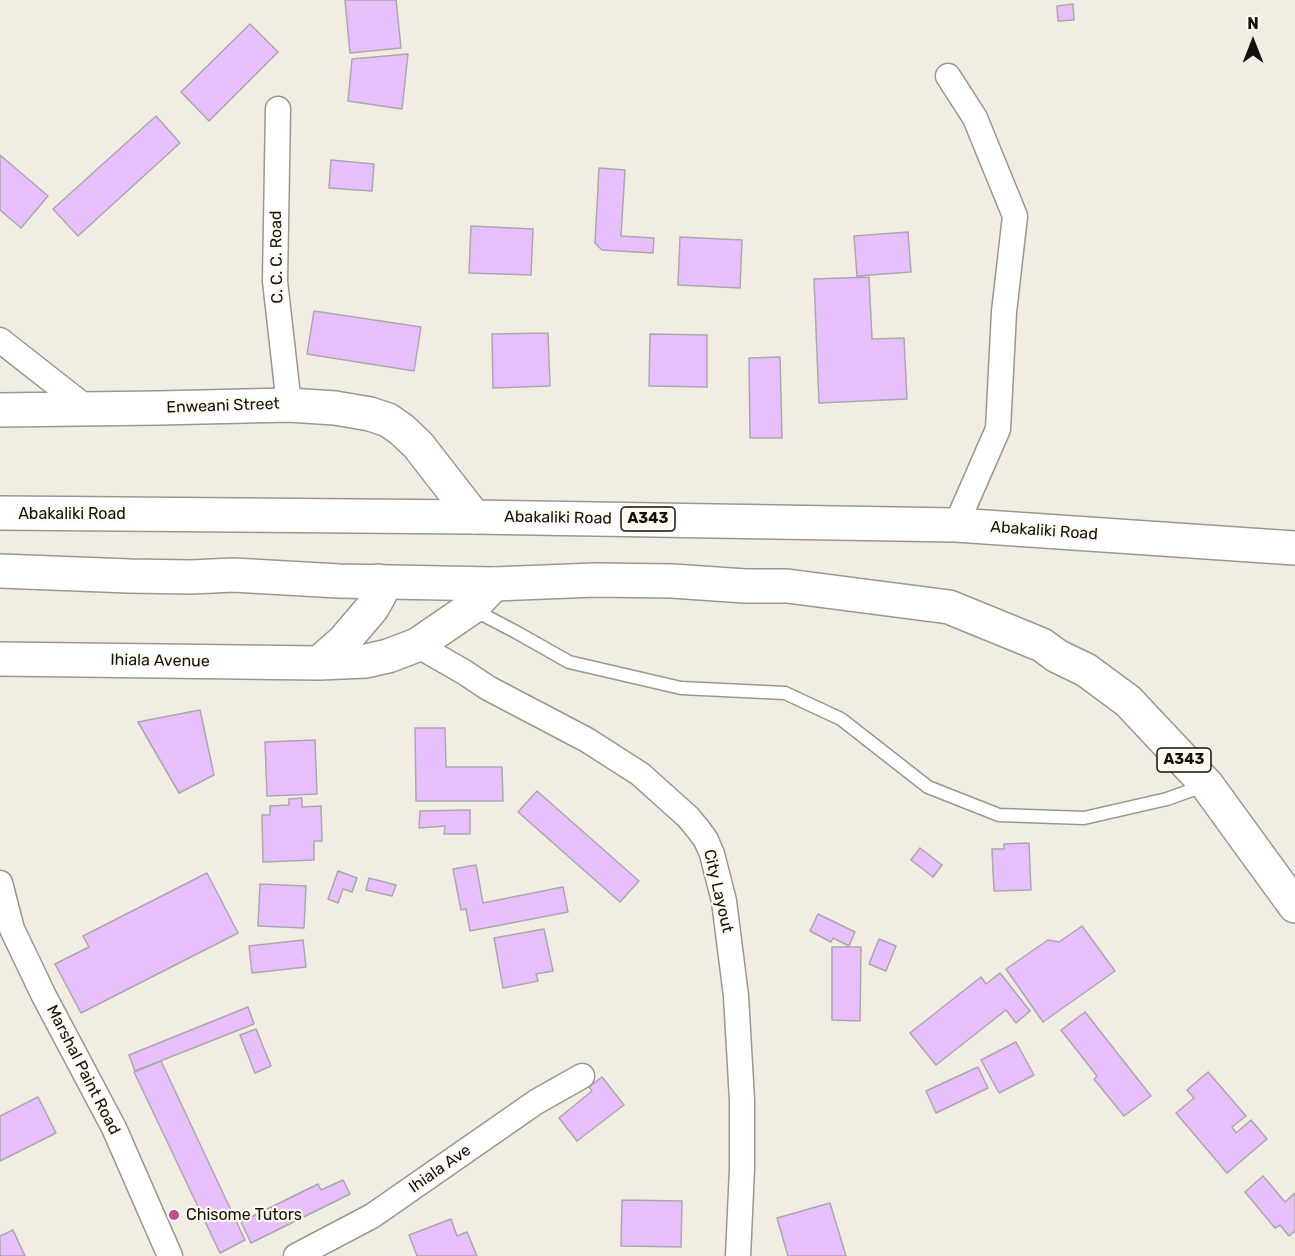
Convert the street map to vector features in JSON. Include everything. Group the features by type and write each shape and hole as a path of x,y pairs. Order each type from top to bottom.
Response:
{"main road":[{"name":"Enweani Street","path":"0,410 289,405 335,408 370,414 388,420 418,445 474,517"},
{"path":"419,517 442,477"},
{"name":"Abakaliki Road","path":"0,513 474,517 956,525 1295,548"},
{"name":"A343","path":"0,571 129,576 233,575 339,581 494,584 595,580 672,581 798,588 949,607 1042,645 1057,656 1086,670 1128,701 1207,785 1295,906"},
{"path":"319,663 344,641 372,608 380,594 378,581"},
{"name":"Ihiala Avenue","path":"0,659 319,663 366,661 388,656 417,645 471,608 494,584"}],"street":[{"path":"948,76 975,118 1015,216 1004,312 998,429 956,525"},
{"name":"C. C. C. Road","path":"278,109 275,281 289,405"},
{"path":"0,340 88,409"},
{"name":"City Layout","path":"417,645 497,693 586,740 640,774 688,817 706,840 712,854 723,901 736,996 742,1100 738,1256"},
{"name":"Marshal Paint Road","path":"0,883 6,932 44,996 114,1128 170,1256"},
{"name":"Ihiala Ave","path":"296,1256 372,1216 536,1102 582,1076"}],"lane":[{"path":"471,608 569,662 681,688 785,693 841,719 927,787 999,814 1084,818 1167,799 1207,785"}],"building":[{"path":"345,0 396,0 401,48 350,53"},
{"path":"1073,4 1074,20 1058,21 1057,6"},
{"path":"250,24 278,52 209,121 181,92"},
{"path":"408,54 402,109 348,101 352,59"},
{"path":"156,116 180,143 78,236 53,209"},
{"path":"0,155 48,196 21,228 0,210"},
{"path":"331,160 374,164 372,191 329,188"},
{"path":"599,168 625,170 621,236 654,238 653,253 602,250 595,243"},
{"path":"471,226 533,229 531,275 469,273"},
{"path":"908,232 911,272 857,276 854,236"},
{"path":"680,237 742,240 740,288 678,285"},
{"path":"869,277 872,339 904,338 907,399 819,403 814,279"},
{"path":"314,311 421,327 414,371 307,354"},
{"path":"548,333 550,386 493,388 492,334"},
{"path":"650,334 707,335 707,387 649,386"},
{"path":"780,357 782,438 750,438 749,358"},
{"path":"200,710 214,775 179,793 138,722"},
{"path":"415,728 445,728 446,767 502,767 503,801 416,801"},
{"path":"315,740 317,794 267,796 265,742"},
{"path":"537,791 639,881 620,902 518,812"},
{"path":"302,798 302,807 321,806 322,841 314,841 314,860 263,862 262,815 270,815 270,806 289,805 289,799"},
{"path":"470,810 470,834 444,834 445,826 419,828 420,811"},
{"path":"1029,843 1031,890 994,891 992,849 1004,849 1004,844"},
{"path":"920,848 942,865 933,877 911,860"},
{"path":"476,865 483,903 563,887 568,912 470,931 466,909 461,910 453,869"},
{"path":"338,871 357,878 352,892 343,889 338,903 328,899"},
{"path":"207,873 238,933 81,1013 55,964 89,947 83,936"},
{"path":"369,878 396,885 392,896 366,890"},
{"path":"260,884 306,886 304,928 258,926"},
{"path":"818,914 855,932 849,946 833,938 831,942 810,931"},
{"path":"1082,926 1115,971 1043,1022 1006,969 1048,940 1059,942"},
{"path":"544,929 553,971 536,974 538,981 503,988 494,938"},
{"path":"879,939 896,946 886,971 869,964"},
{"path":"303,940 306,967 252,973 249,946"},
{"path":"832,947 861,947 860,1021 832,1020"},
{"path":"1000,973 1030,1011 1016,1023 1006,1010 936,1065 910,1033 981,977 986,984"},
{"path":"248,1007 254,1024 135,1071 129,1055"},
{"path":"1085,1012 1151,1096 1124,1116 1094,1079 1097,1076 1061,1030"},
{"path":"256,1029 271,1066 255,1073 240,1035"},
{"path":"1016,1042 1034,1075 999,1093 981,1060"},
{"path":"161,1061 245,1240 220,1253 134,1072"},
{"path":"978,1067 988,1088 936,1113 926,1091"},
{"path":"1208,1072 1246,1116 1232,1127 1236,1133 1251,1120 1267,1139 1227,1173 1176,1113 1194,1098 1187,1090"},
{"path":"602,1077 624,1105 577,1141 559,1118 592,1091 589,1087"},
{"path":"38,1097 56,1133 0,1161 0,1116"},
{"path":"1263,1176 1285,1202 1295,1193 1295,1231 1289,1236 1280,1225 1275,1228 1245,1192"},
{"path":"343,1180 350,1194 251,1243 241,1222 318,1184 321,1190"},
{"path":"622,1200 682,1201 681,1247 621,1246"},
{"path":"830,1203 846,1256 788,1256 777,1218"},
{"path":"451,1219 457,1236 467,1232 477,1256 417,1256 409,1235"},
{"path":"13,1230 25,1256 0,1256 0,1236"}],"place":[{"name":"Chisome Tutors","path":"174,1215"}]}
